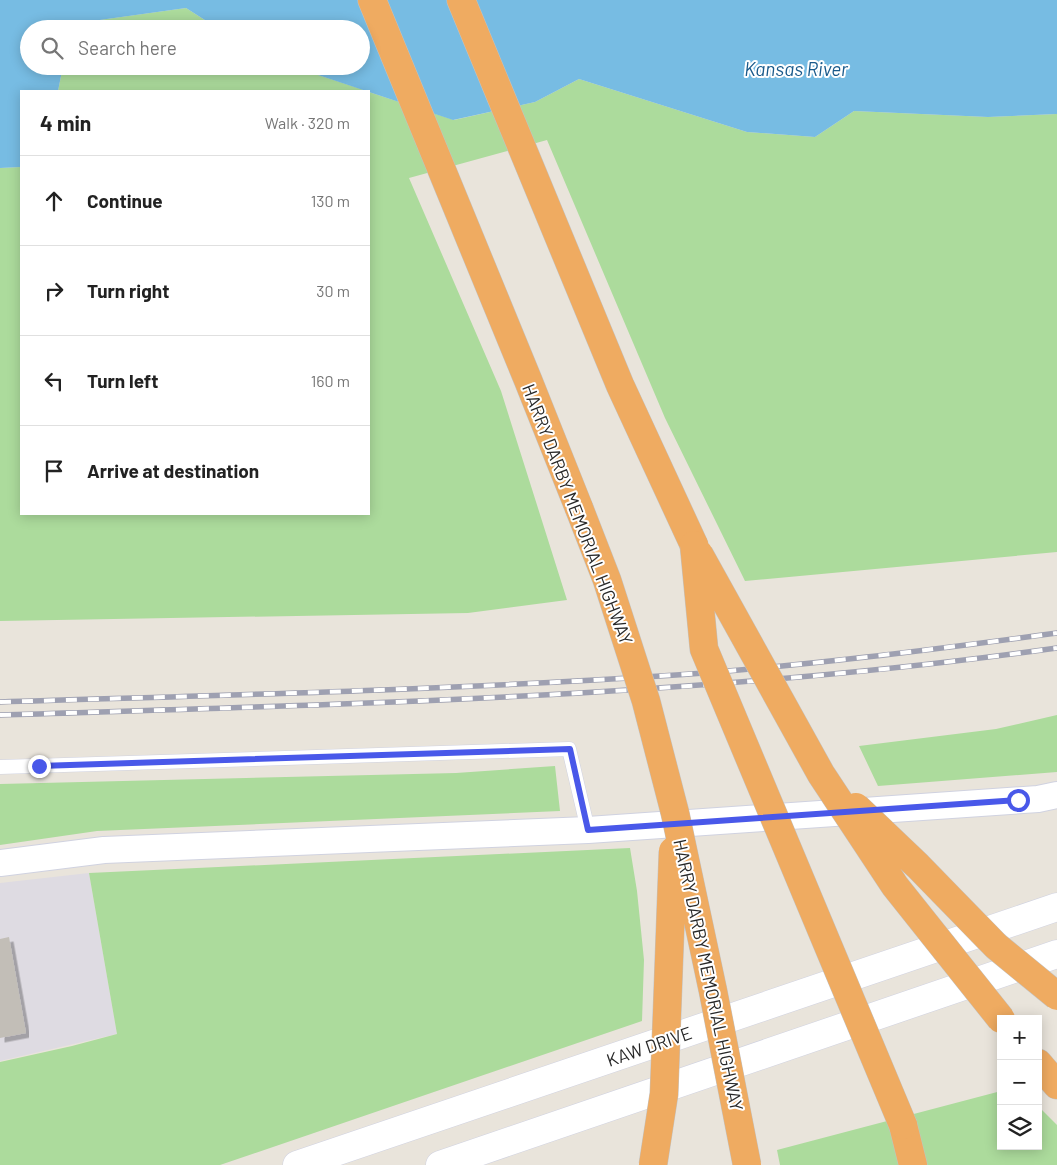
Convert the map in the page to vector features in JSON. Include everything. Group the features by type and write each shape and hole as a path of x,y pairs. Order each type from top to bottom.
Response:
{"highway":[{"name":"HARRY DARBY MEMORIAL HIGHWAY","path":"372,0 528,380 607,580 646,702 675,812 747,1165"},
{"path":"461,0 620,385 694,545 821,774 895,886 998,1015"},
{"path":"694,545 704,649 903,1125 913,1165"},
{"path":"821,774 918,866 996,946 1057,996"},
{"path":"653,1165 664,1094 675,812"},
{"path":"1042,1068 1057,1085"}],"main road":[{"name":"KAW DRIVE","path":"297,1165 1057,907"},
{"path":"440,1165 1057,954"}],"street":[{"path":"0,863 104,850 588,830 1038,799 1057,795"}],"lane":[{"path":"0,767 570,749 588,830"}],"shaded area":[{"path":"89,873 117,1034 0,1061 0,883"}],"green space":[{"path":"186,8 205,20 99,20"},
{"path":"61,75 318,75 364,90 58,90"},
{"path":"579,79 747,132 815,137 854,111 988,117 1057,114 1057,552 745,581 665,418 547,140 409,178 501,391 567,600 468,613 0,621 0,168 20,167 20,515 370,515 370,92 454,120 535,102"},
{"path":"1057,715 1057,772 878,786 859,746 996,729"},
{"path":"555,766 560,811 97,831 0,845 0,784 456,773"},
{"path":"630,848 637,891 644,960 642,1021 220,1165 0,1165 0,1062 117,1034 89,873"},
{"path":"997,1092 997,1150 1042,1150 1042,1110 1057,1125 1057,1165 780,1165 777,1150"}],"water":[{"name":"Kansas River","path":"0,0 1057,0 1057,114 988,117 854,111 815,137 747,132 579,79 535,102 453,120 370,92 370,90 363,90 318,75 370,75 370,20 205,20 186,8 100,20 20,20 20,75 61,75 58,90 20,90 20,167 0,168"}],"building":[{"path":"9,937 26,1033 0,1038 0,939"}],"railway":[{"path":"0,702 423,688 676,675 866,657 1057,633"},
{"path":"0,715 397,702 662,688 794,678 1057,648"}],"route":[{"path":"39,766 570,749 588,830 1018,800"}]}
